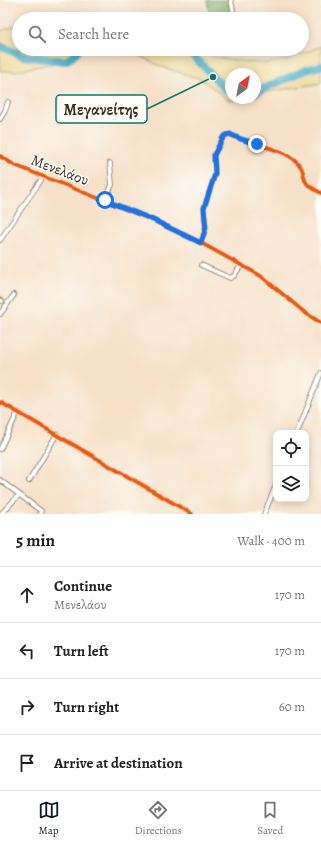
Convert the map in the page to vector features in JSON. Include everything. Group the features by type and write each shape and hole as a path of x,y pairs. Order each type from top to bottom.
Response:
{"street":[{"path":"231,0 233,10"},
{"path":"0,119 8,102"},
{"path":"201,243 206,228 204,208 215,174 214,155 222,139 227,134 269,148 296,162 301,168 303,179 307,185 321,193"},
{"name":"Μενελάου","path":"0,156 14,165 43,178 105,200 151,219 201,243 261,276 304,312 321,323"},
{"path":"105,200 112,188 110,163"},
{"path":"0,240 43,178"},
{"path":"202,265 230,278 234,276 240,264"},
{"path":"0,314 14,295"},
{"path":"298,430 321,373"},
{"path":"0,402 192,514"},
{"path":"0,449 1,443 18,412"},
{"path":"29,481 57,434"},
{"path":"0,480 41,513"},
{"path":"264,514 273,492"},
{"path":"1,514 19,495"}],"green space":[{"path":"207,0 230,0 232,12 209,12"}],"sand":[{"path":"12,27 12,56 72,56 65,61 15,71 0,71 0,31"},
{"path":"321,46 321,83 267,92 261,94 261,68 225,68 225,97 201,79 162,67 141,56 213,56 247,62 267,63 289,59 296,56 309,56 309,51"}],"waterway":[{"path":"0,46 12,51"},
{"path":"23,56 65,61 73,56"},
{"path":"194,56 225,89"},
{"path":"261,89 306,70 321,66"}],"cycle path":[{"path":"201,243 205,228 204,208 215,174 214,155 222,139 227,134 277,150 292,158 301,168 305,181 308,185 321,193"},
{"path":"0,156 14,165 151,219 201,243 261,276 304,312 321,323"},
{"path":"0,402 192,514"}],"place":[{"name":"Μεγανείτης","path":"213,77"}],"route":[{"path":"105,200 151,219 201,243 206,228 204,208 216,169 214,155 222,139 227,134 230,134 257,144"}]}
